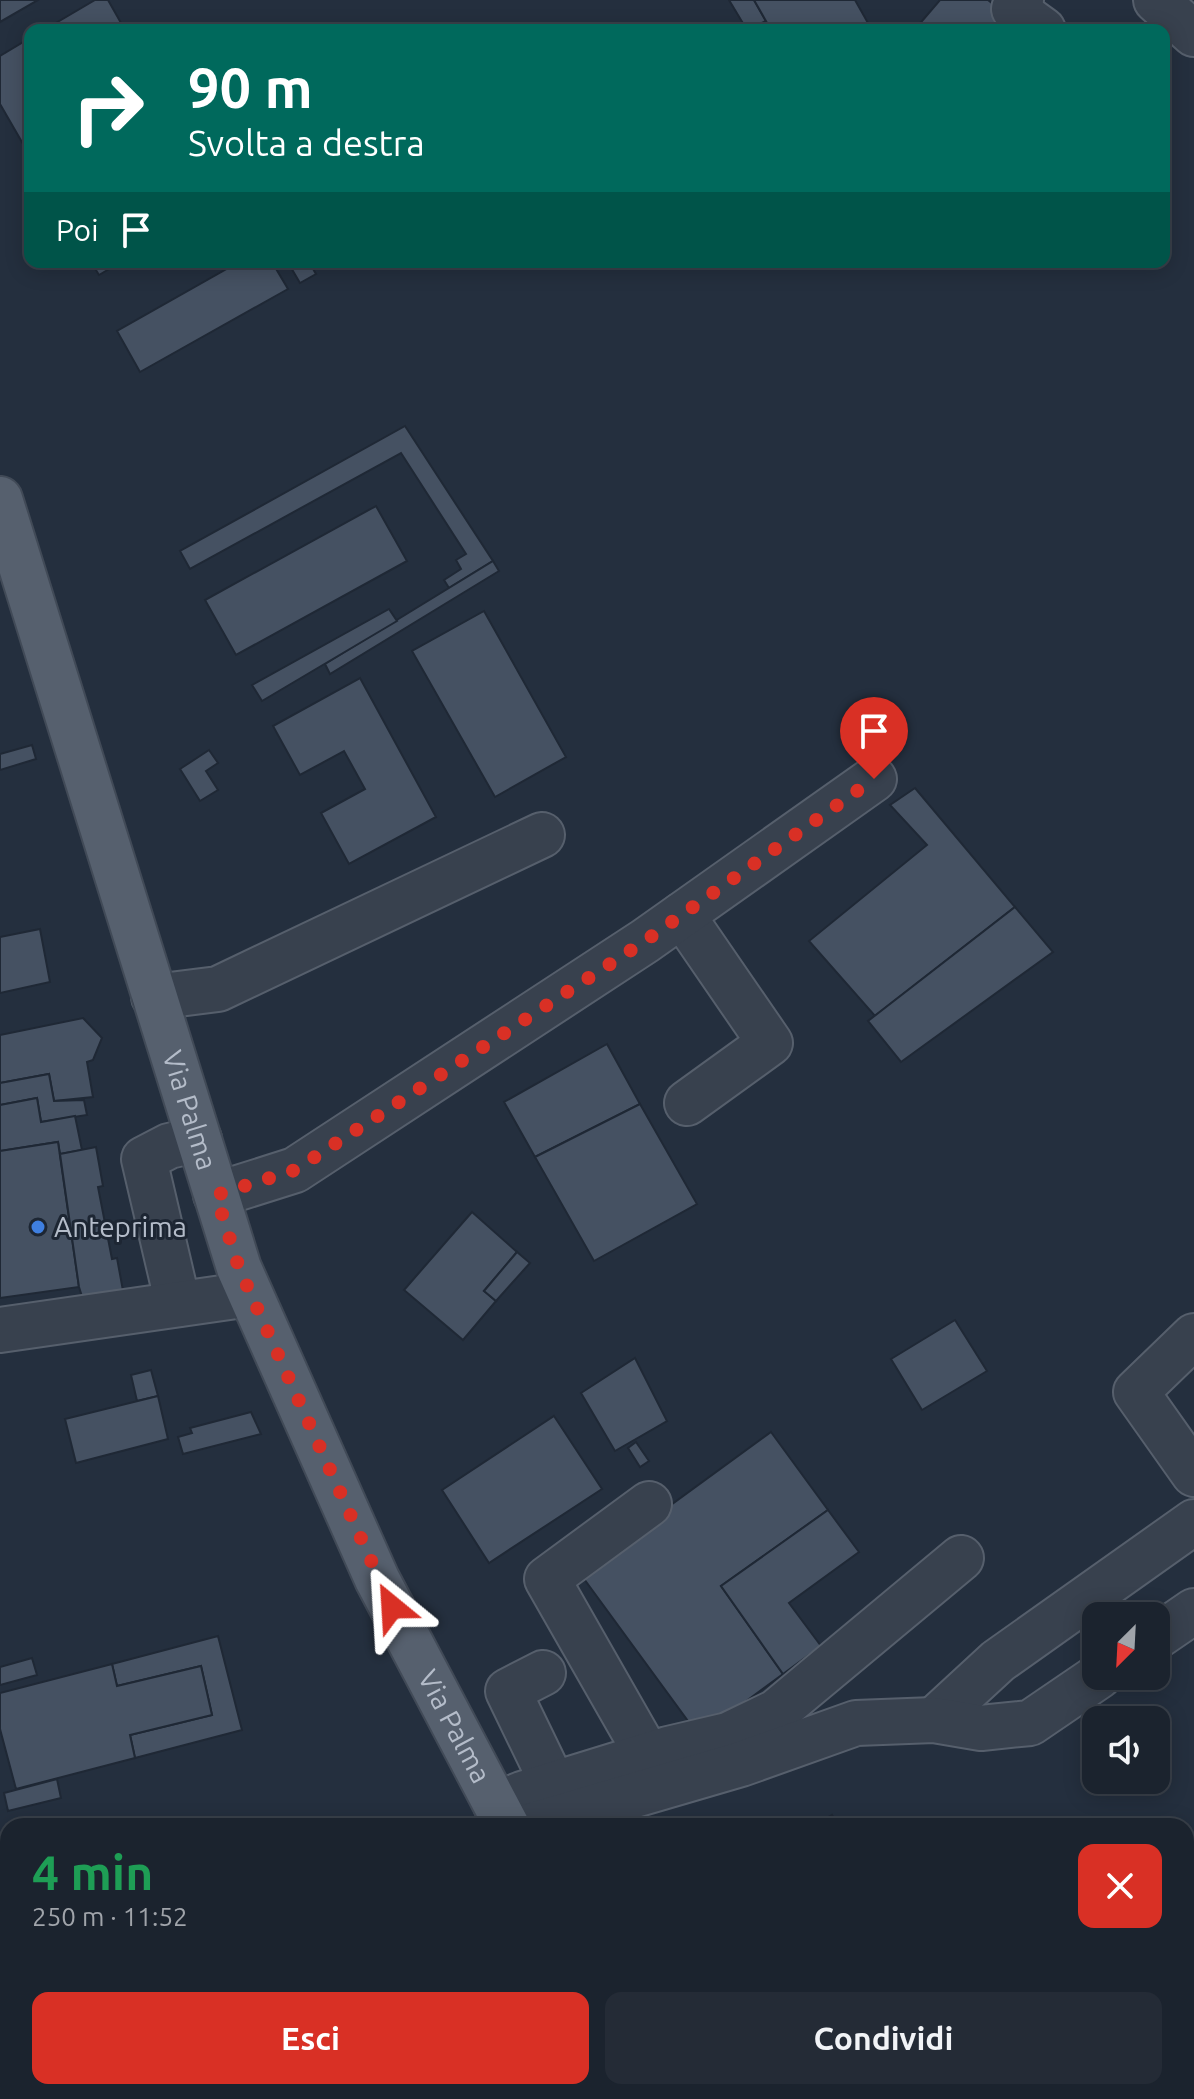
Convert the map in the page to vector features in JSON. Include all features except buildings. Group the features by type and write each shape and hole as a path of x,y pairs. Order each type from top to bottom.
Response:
{"main road":[{"name":"Via Palma","path":"0,499 239,1268 377,1579 510,1818"}],"street":[{"path":"1021,0 1014,9 1035,24"},
{"path":"1156,0 1194,34"},
{"path":"216,1195 295,1170 682,915 874,779"},
{"path":"154,997 218,989 542,835"},
{"path":"682,915 770,1043 687,1103"},
{"path":"178,1304 144,1159 169,1146 199,1139"},
{"path":"0,1330 250,1294"},
{"path":"1194,1336 1136,1392 1194,1474"},
{"path":"648,1756 547,1579 649,1504"},
{"path":"934,1720 998,1661 1194,1522"},
{"path":"512,1818 553,1784 728,1735 776,1712 961,1558"},
{"path":"1170,1627 1194,1611"},
{"path":"543,1673 508,1691 553,1784"},
{"path":"515,1818 741,1764 856,1723 934,1720 981,1728 1030,1723 1082,1688"}],"place":[{"name":"Anteprima","path":"38,1227"}],"route":[{"path":"392,1607 239,1268 216,1195 295,1170 645,941 874,779"}]}
